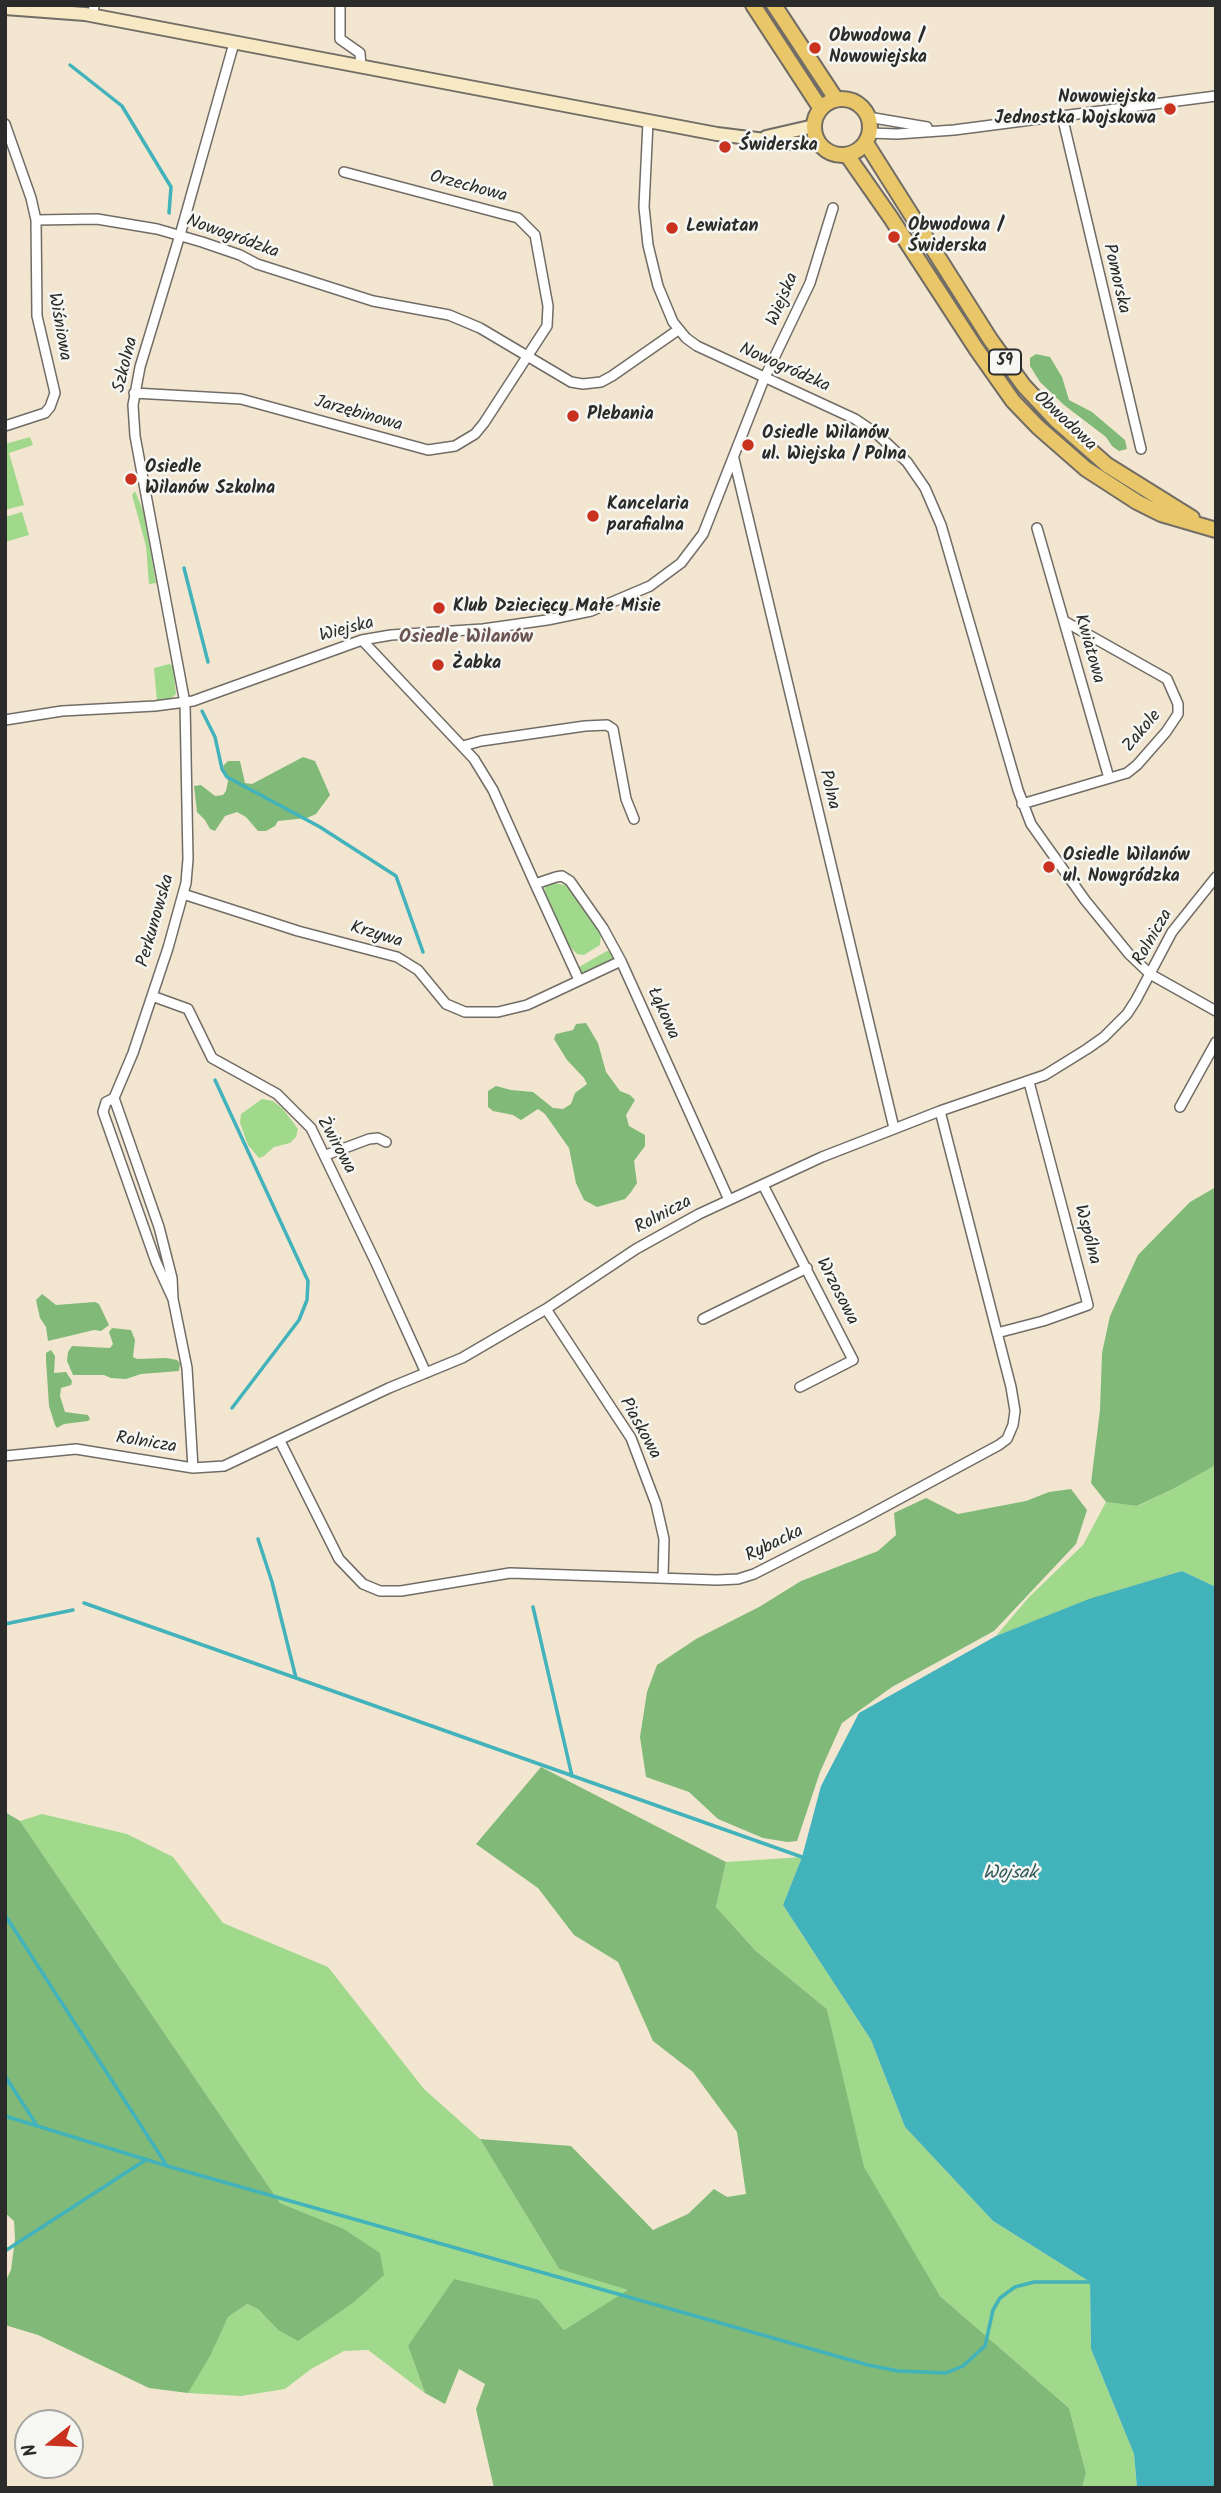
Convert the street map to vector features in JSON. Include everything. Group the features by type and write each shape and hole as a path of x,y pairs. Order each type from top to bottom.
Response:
{"main road":[{"path":"753,5 821,109"},
{"path":"774,5 836,99"},
{"path":"868,117 856,102 836,99 821,109 814,126 819,143 831,153 847,155 858,151 868,138"},
{"name":"Obwodowa","path":"868,117 868,138 984,330 1024,386 1064,428 1107,465 1210,528"},
{"name":"Obwodowa","path":"847,155 885,208 977,350 1013,401 1038,427 1086,469 1125,495 1161,514 1210,528"}],"street":[{"path":"340,5 340,40 360,53 361,67"},
{"path":"5,8 93,10 234,43 648,122 789,143 819,143"},
{"name":"Szkolna","path":"185,702 135,436 134,393 234,43"},
{"path":"868,138 1216,96"},
{"name":"Pomorska","path":"1062,116 1141,449"},
{"path":"868,117 942,130"},
{"path":"648,122 644,207 648,245 663,301 678,330"},
{"name":"Wiśniowa","path":"5,124 36,220 37,316 55,393 50,407 44,413 5,426"},
{"path":"759,138 814,126"},
{"name":"Orzechowa","path":"344,172 518,218 530,228 538,247 549,315 544,333 528,355"},
{"name":"Wiejska","path":"5,720 62,711 185,702 362,640 540,621 591,611 629,597 668,574 697,543 708,523 764,379 810,283 833,208"},
{"name":"Nowogródzka","path":"36,220 97,219 180,235 361,298 458,317 571,382 591,384 612,376 678,330 697,346 764,379 839,411 867,427 897,452 918,475 941,525 1022,804 1031,824 1085,900 1129,954 1150,974 1216,1011"},
{"name":"Jarzębinowa","path":"134,393 241,399 413,447 441,450 464,442 484,423 528,355"},
{"name":"Polna","path":"734,459 894,1128"},
{"name":"Kwiatowa","path":"1037,528 1109,778"},
{"name":"Zakole","path":"1022,804 1127,773 1137,765 1178,714 1178,704 1167,679 1064,621"},
{"path":"362,640 474,759 493,790 579,980"},
{"name":"Perkunowska","path":"173,1299 156,1262 105,1122 102,1107 114,1098 133,1053 183,894 188,859 185,702"},
{"path":"463,746 585,726 607,725 613,729 626,799 634,819"},
{"name":"Łąkowa","path":"535,884 562,876 569,881 603,928 621,961 729,1200"},
{"name":"Rolnicza","path":"5,1457 60,1450 97,1452 193,1468 224,1466 352,1405 488,1345 636,1249 729,1200 822,1157 940,1111 1030,1082 1059,1067 1104,1037 1126,1014 1172,932 1216,877"},
{"name":"Krzywa","path":"183,894 298,931 397,957 418,970 446,1004 465,1012 485,1013 515,1009 621,961"},
{"name":"Żwirowa","path":"152,996 188,1009 212,1058 277,1094 311,1128 426,1373"},
{"path":"1180,1107 1216,1042"},
{"name":"Wspólna","path":"997,1333 1043,1321 1087,1305 1030,1082"},
{"name":"Perkunowska","path":"114,1098 159,1227 172,1278 173,1299 187,1368 193,1468"},
{"name":"Rybacka","path":"280,1441 339,1559 363,1584 380,1591 401,1591 510,1573 738,1579 754,1574 999,1445 1007,1439 1013,1425 1011,1387 940,1111"},
{"path":"326,1156 369,1139 386,1142"},
{"name":"Wrzosowa","path":"763,1185 853,1360 800,1387"},
{"path":"703,1319 807,1268"},
{"name":"Piaskowa","path":"546,1309 631,1438 656,1504 664,1539 663,1578"}],"green space":[{"path":"1036,354 1050,357 1062,377 1069,400 1092,412 1125,440 1127,449 1119,451 1112,446 1106,437 1064,405 1040,382 1030,366 1030,358"},
{"path":"30,437 33,445 9,453 24,505 5,510 5,444"},
{"path":"135,491 144,513 156,583 149,584 146,546 132,495"},
{"path":"22,512 29,535 5,542 5,517"},
{"path":"169,664 173,666 176,694 168,701 157,701 154,668"},
{"path":"303,757 315,761 330,795 316,814 307,818 278,821 266,831 258,831 246,817 237,812 225,816 215,831 210,829 197,812 194,786 201,785 215,796 223,795 228,781 223,766 228,761 240,761 245,783 252,784"},
{"path":"554,883 570,886 601,934 600,945 584,955 577,954 569,946 544,893 545,885"},
{"path":"611,951 615,959 584,974 579,971 579,967"},
{"path":"586,1023 598,1043 606,1072 620,1091 635,1100 626,1115 629,1126 645,1135 645,1146 634,1161 637,1183 631,1192 625,1199 597,1207 584,1200 576,1183 569,1148 545,1114 538,1109 521,1120 488,1107 488,1091 496,1086 533,1092 553,1108 563,1109 571,1104 575,1093 587,1084 554,1039 556,1034 573,1030 576,1024"},
{"path":"262,1099 273,1101 283,1109 298,1129 296,1137 290,1143 274,1147 259,1158 248,1145 240,1123 241,1114"},
{"path":"1216,1187 1216,1465 1137,1506 1106,1502 1091,1483 1100,1410 1102,1353 1110,1316 1138,1255 1190,1202"},
{"path":"42,1294 56,1305 95,1302 99,1304 109,1325 101,1331 94,1330 48,1341 36,1300"},
{"path":"112,1328 131,1330 135,1340 133,1357 177,1360 180,1363 179,1371 141,1374 126,1379 104,1375 73,1375 67,1361 72,1346 110,1348 113,1344 109,1332"},
{"path":"51,1350 55,1356 54,1373 66,1372 72,1381 71,1385 61,1388 60,1396 65,1412 88,1415 88,1421 64,1424 57,1428 55,1425 49,1406 46,1360 46,1353"},
{"path":"1216,1465 1216,1587 1182,1571 1089,1600 996,1636 1029,1597 1083,1545 1106,1502 1138,1506"},
{"path":"1071,1489 1087,1510 1076,1544 994,1631 892,1687 842,1723 820,1772 797,1841 763,1838 718,1819 689,1792 646,1777 640,1737 647,1692 657,1665 696,1639 759,1607 801,1581 878,1551 896,1535 894,1513 926,1498 958,1514"},
{"path":"541,1767 726,1862 716,1907 756,1951 827,2009 864,2167 940,2296 1069,2408 1086,2473 1082,2488 494,2488 476,2409 485,2384 459,2369 445,2404 425,2393 408,2346 454,2279 539,2300 564,2330 628,2290 559,2269 480,2139 571,2146 653,2230 688,2214 714,2189 727,2197 746,2194 737,2132 693,2072 653,2041 618,1962 574,1935 538,1888 476,1844"},
{"path":"5,1812 20,1821 280,2203 342,2228 380,2253 384,2275 354,2302 298,2341 278,2330 258,2309 247,2304 228,2317 210,2356 188,2393 149,2388 38,2335 5,2325 5,2282 11,2270 15,2239 14,2221 5,2213"},
{"path":"42,1814 127,1834 173,1857 223,1923 328,1967 424,2089 480,2139 559,2269 629,2290 564,2330 539,2300 408,2346 425,2393 368,2350 344,2351 311,2369 285,2389 241,2396 188,2393 228,2317 247,2304 258,2309 278,2330 342,2228 280,2203 20,1821"},
{"path":"802,1857 783,1905 871,2040 905,2127 993,2221 1090,2282 1091,2349 1134,2454 1137,2488 1082,2488 1086,2473 1069,2408 940,2296 863,2167 827,2009 756,1951 716,1907 726,1862"}],"water":[{"name":"Wojsak","path":"1182,1571 1216,1587 1216,2488 1137,2488 1134,2454 1091,2349 1090,2282 993,2221 905,2127 871,2040 783,1905 802,1857 821,1786 859,1713 996,1636 1089,1599"}],"waterway":[{"path":"70,65 122,106 171,187 169,213"},
{"path":"184,568 208,662"},
{"path":"202,711 215,737 222,769 227,777 320,827 396,876 423,952"},
{"path":"215,1080 308,1281 307,1300 299,1320 232,1408"},
{"path":"258,1539 272,1582 296,1678"},
{"path":"84,1603 802,1857"},
{"path":"533,1607 572,1776"},
{"path":"5,1624 73,1610"},
{"path":"5,1915 167,2166"},
{"path":"5,2076 36,2124"},
{"path":"5,2116 167,2166 868,2365 898,2371 946,2373 963,2366 985,2346 993,2310 1000,2298 1015,2287 1034,2282 1090,2282"},
{"path":"5,2251 147,2159"}],"place":[{"name":"Obwodowa / Nowowiejska","path":"815,48"},
{"name":"Nowowiejska Jednostka Wojskowa","path":"1170,109"},
{"name":"Świderska","path":"725,147"},
{"name":"Lewiatan","path":"672,228"},
{"name":"Obwodowa / Świderska","path":"894,237"},
{"name":"Plebania","path":"573,416"},
{"name":"Osiedle Wilanów ul. Wiejska / Polna","path":"748,445"},
{"name":"Osiedle Wilanów Szkolna","path":"131,479"},
{"name":"Kancelaria parafialna","path":"593,516"},
{"name":"Klub Dziecięcy Małe Misie","path":"439,608"},
{"name":"Żabka","path":"438,665"},
{"name":"Osiedle Wilanów ul. Nowgródzka","path":"1049,867"}],"district":[{"name":"Osiedle Wilanów","path":"466,639"}]}
